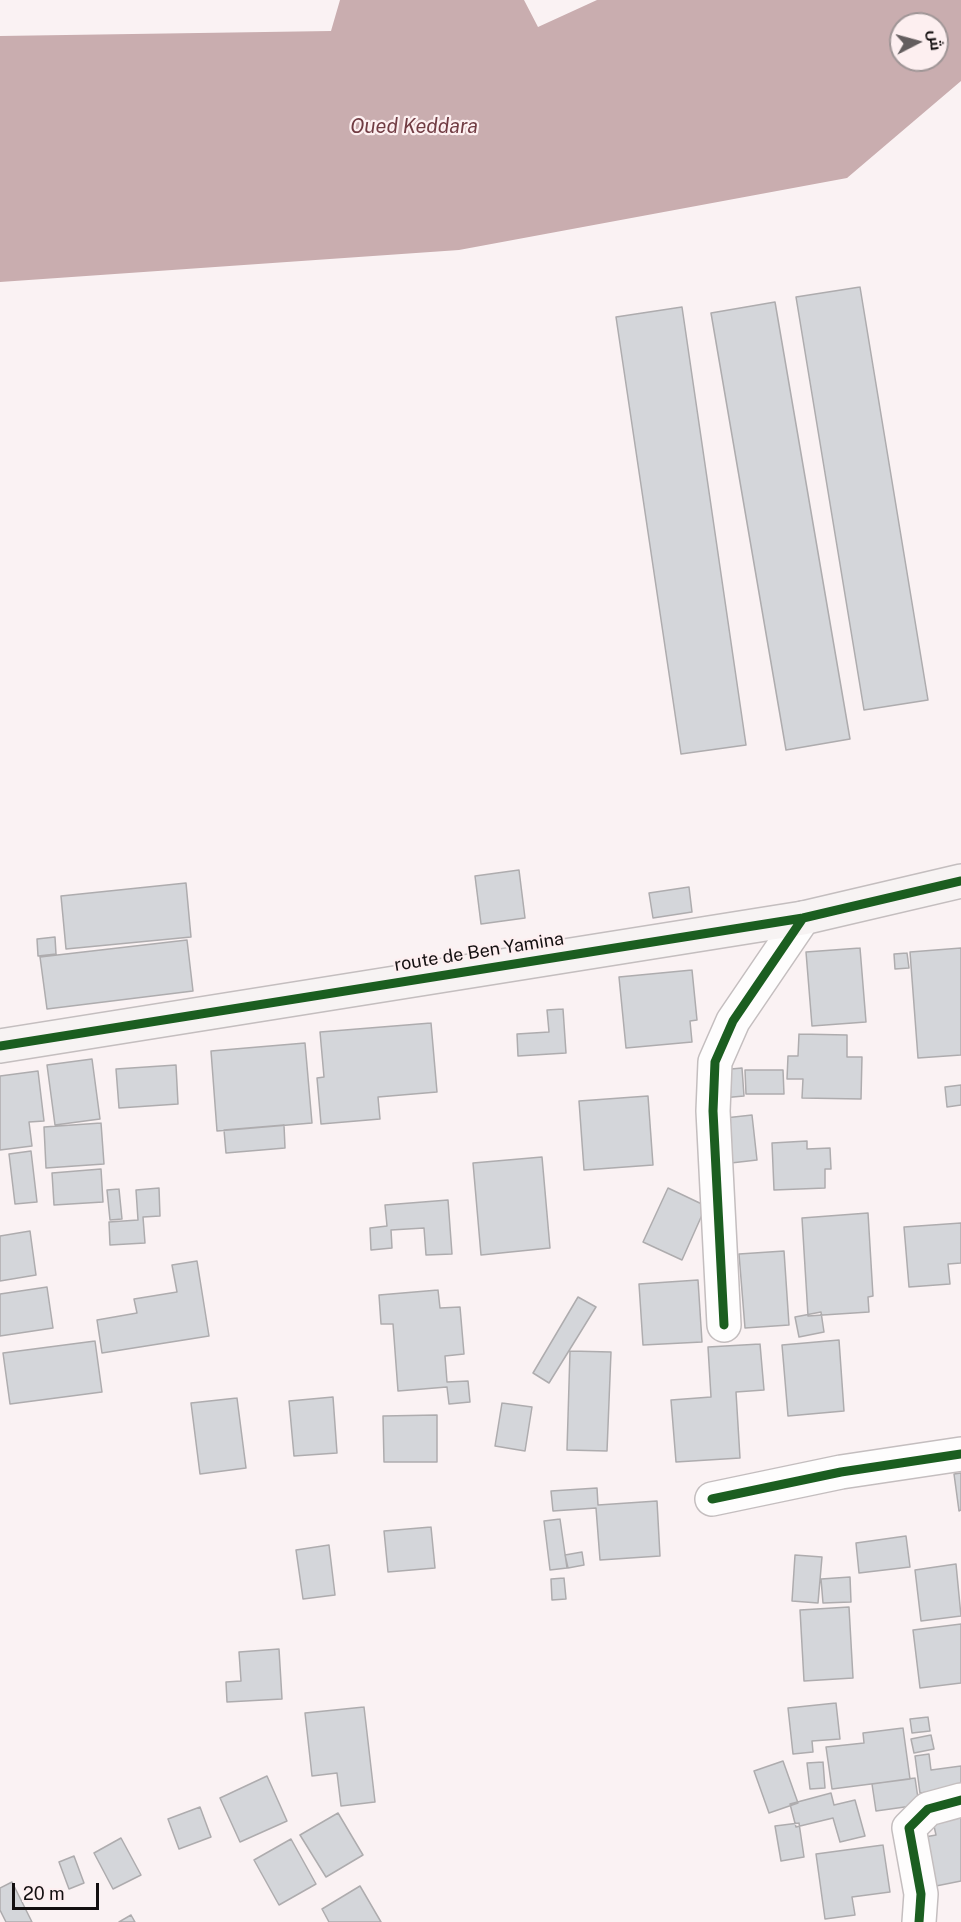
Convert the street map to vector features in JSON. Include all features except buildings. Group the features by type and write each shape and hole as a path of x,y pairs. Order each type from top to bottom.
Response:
{"street":[{"name":"route de Ben Yamina","path":"0,1046 803,918 961,881"},
{"path":"724,1325 713,1110 715,1062 733,1021 803,918"},
{"path":"712,1499 842,1472 961,1454"},
{"path":"919,1922 921,1894 909,1828 928,1809 961,1800"}],"water":[{"name":"Oued Keddara","path":"340,0 524,0 538,27 597,0 961,0 961,81 847,178 459,250 0,282 0,36 331,31"}],"cycle path":[{"path":"0,1046 803,918 961,881"},
{"path":"724,1325 713,1111 715,1062 733,1021 803,918"},
{"path":"712,1499 841,1472 961,1454"},
{"path":"919,1922 921,1894 909,1828 928,1809 961,1800"}]}
